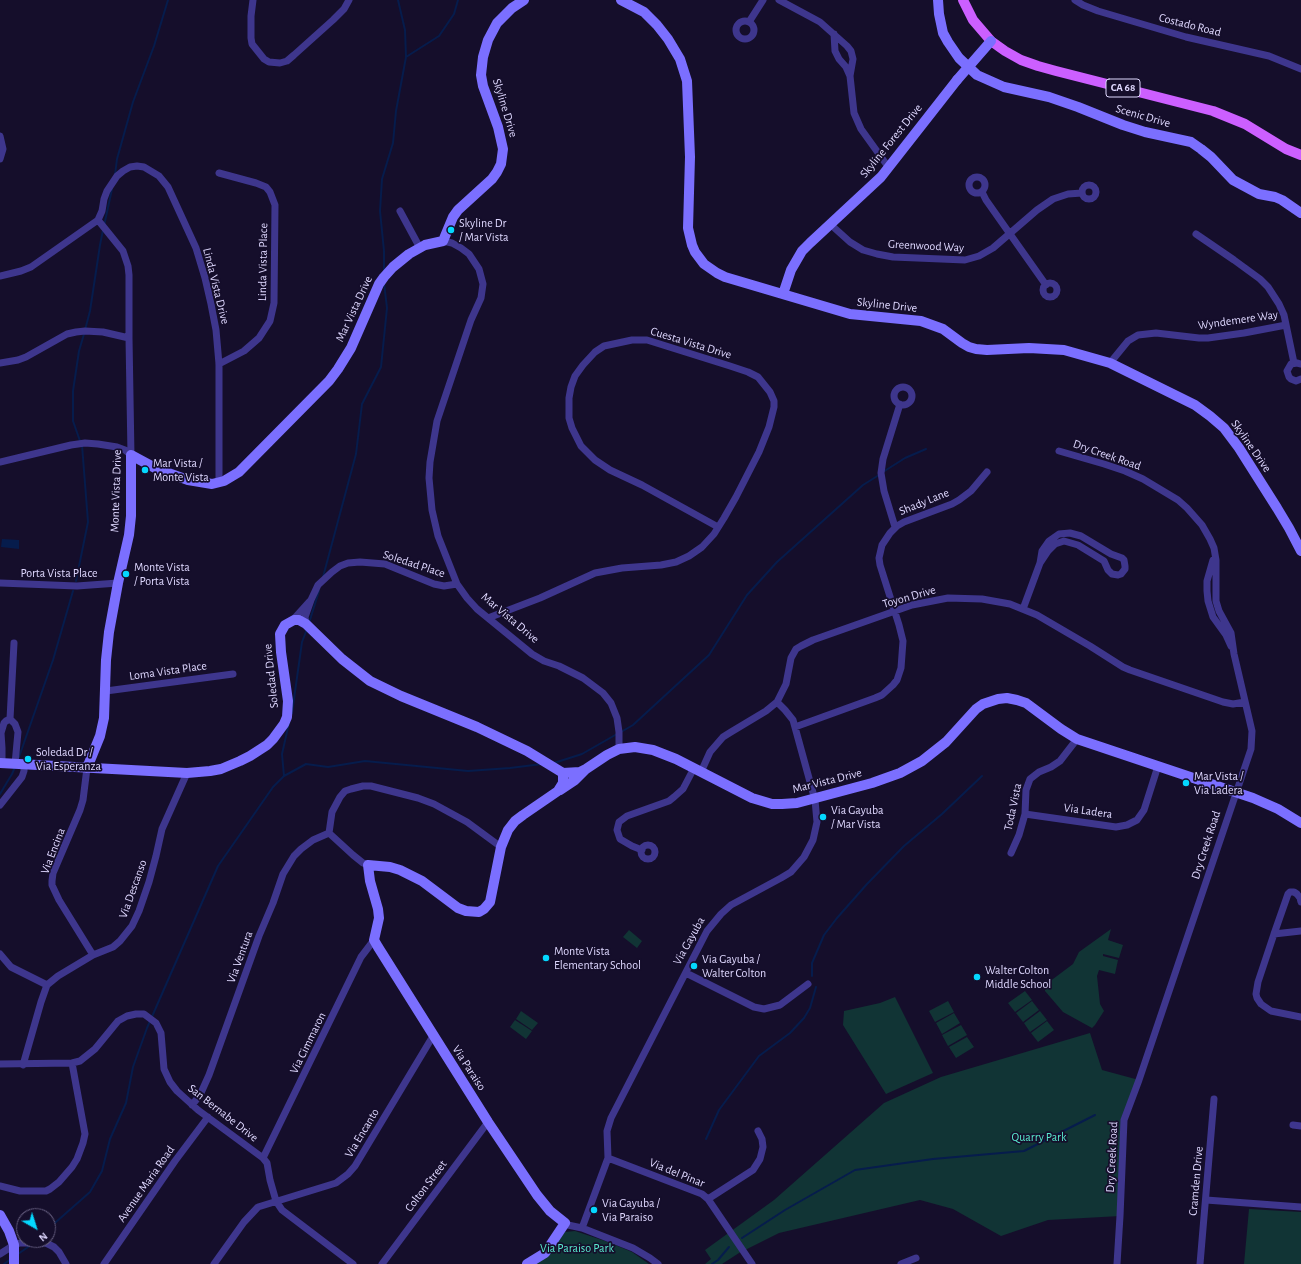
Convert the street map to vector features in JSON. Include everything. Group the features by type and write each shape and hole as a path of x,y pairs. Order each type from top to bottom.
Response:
{"main road":[{"name":"CA 68","path":"963,0 973,20 991,41 1021,60 1038,66 1213,111 1239,121 1286,149 1301,155"}],"street":[{"path":"253,0 251,16 252,44 264,59 269,62 280,63 287,61 333,20 344,9 349,0"},
{"name":"Skyline Drive","path":"443,241 453,217 458,210 492,179 500,164 503,149 498,128 483,86 481,75 482,61 488,40 497,23 512,8 524,0"},
{"name":"Skyline Drive","path":"621,0 644,12 657,25 668,39 680,59 687,81 690,157 688,228 695,252 704,264 717,274 725,277 850,314 921,321 943,329 969,348 987,350 1029,348 1064,350 1110,363 1195,405 1224,428 1239,448 1278,508 1301,552"},
{"path":"749,22 763,0"},
{"path":"779,0 820,22 847,46 852,55 850,76 852,104 857,120 871,144 889,168"},
{"name":"Scenic Drive","path":"938,0 943,33 959,58 977,74 1004,87 1078,107 1145,132 1191,142 1211,157 1233,180 1259,194 1282,200 1301,213"},
{"name":"Costado Road","path":"1075,0 1098,11 1186,37 1269,56 1301,69"},
{"path":"834,34 835,51 839,59 846,67 850,76"},
{"name":"Skyline Forest Drive","path":"783,294 791,270 797,259 810,243 870,188 889,168 956,80 991,41"},
{"path":"0,136 3,149 0,159"},
{"name":"Linda Vista Drive","path":"98,220 109,187 117,176 130,167 144,167 151,170 164,181 191,237 205,278 214,324 219,364 218,483"},
{"name":"Linda Vista Place","path":"219,173 256,182 270,192 275,205 274,303 270,321 259,338 244,350 219,364"},
{"path":"982,192 986,200 1046,285"},
{"name":"Greenwood Way","path":"830,224 850,242 863,250 877,254 901,258 965,260 986,253 1037,210 1053,199 1068,194 1082,193"},
{"path":"400,211 420,248"},
{"path":"0,276 31,267 98,220"},
{"name":"Monte Vista Drive","path":"87,768 102,727 105,712 107,647 118,583 129,535 131,516 129,274 123,251 98,220"},
{"path":"1196,234 1260,279 1268,287 1284,315 1298,363 1291,364 1288,368 1288,374 1293,380 1301,379"},
{"name":"Mar Vista Drive","path":"0,462 85,443 98,444 125,450 131,455 174,476 202,483 218,483 230,478 239,472 329,381 350,348 379,284 384,277 401,260 420,248 429,244 443,241 457,246 469,254 479,269 483,284 481,298 437,420 429,478 432,510 438,536 457,584 467,598 488,618 532,654 544,661 559,666 583,678 603,693 611,703 617,718 619,749 635,747 653,750 764,802 792,804 815,800 883,780 912,767 946,742 976,709 983,704 998,699 1012,699 1026,703 1061,729 1078,739 1265,802 1301,822"},
{"name":"Wyndemere Way","path":"1110,363 1128,341 1138,335 1156,333 1208,338 1286,325"},
{"path":"0,363 26,357 61,337 76,332 103,332 129,338"},
{"name":"Cuesta Vista Drive","path":"488,618 540,598 595,572 661,565 683,559 702,547 709,540 718,527 736,497 759,452 769,427 774,401 770,392 758,377 748,372 647,340 632,340 611,344 600,348 583,365 575,376 571,387 569,398 569,418 581,446 595,460 610,470 666,498 718,527"},
{"path":"895,527 880,473 900,404"},
{"name":"Dry Creek Road","path":"1059,451 1125,471 1143,479 1172,496 1187,508 1202,525 1210,539 1215,553 1216,601 1231,633 1234,654 1252,732 1252,743 1236,792 1139,1080 1124,1120 1120,1216 1116,1264"},
{"name":"Shady Lane","path":"795,727 882,695 893,685 899,674 903,649 902,634 882,572 879,558 882,545 895,527 959,500 971,491 987,472"},
{"path":"1023,609 1040,563 1042,551 1049,541 1059,534 1070,533 1086,539 1111,554 1122,558 1126,566 1121,574 1112,574 1101,559 1078,545 1064,541 1052,546 1040,563"},
{"name":"Soledad Place","path":"306,624 305,617 318,585 340,566 354,562 373,562 385,564 434,584 444,586 457,584"},
{"name":"Porta Vista Place","path":"0,584 77,586 118,583"},
{"name":"Toyon Drive","path":"642,850 620,839 617,830 619,822 627,816 669,801 683,789 723,737 766,711 777,702 786,684 791,658 796,649 813,640 918,604 948,598 982,599 1010,604 1023,609 1130,670 1223,702 1233,704 1245,702"},
{"path":"291,622 311,600"},
{"path":"291,622 299,620 306,624 342,659 370,681 400,696 477,727 527,751 563,773 580,772 619,749"},
{"name":"Soledad Drive","path":"1,763 187,773 215,770 240,761 260,750 273,739 279,732 287,717 287,691 281,652 280,634 285,625 291,622"},
{"path":"0,805 22,777 24,771 19,764 17,728 10,719 14,643"},
{"name":"Loma Vista Place","path":"106,690 233,674"},
{"name":"Via Gayuba","path":"582,1228 608,1158 607,1131 611,1118 703,937 710,926 721,914 736,902 786,876 796,867 812,844 817,829 815,800 795,727 788,713 777,702"},
{"path":"1,763 2,743 0,738 2,728 6,721 10,719"},
{"name":"Toda Vista","path":"1011,853 1019,835 1025,814 1026,790 1030,779 1039,772 1060,761 1078,739"},
{"path":"2,743 4,746 9,748 13,748 17,744"},
{"name":"Via Ladera","path":"1025,814 1116,827 1127,825 1137,820 1144,810 1158,766"},
{"name":"Via Encina","path":"87,768 83,800 55,868 52,885 59,900 93,955"},
{"path":"501,847 467,822 434,804 418,798 371,786 351,788 340,796 332,812 329,832 363,863 400,870 422,881 458,908 466,911 479,912 490,902 501,847 508,830 519,818 575,780 586,769"},
{"name":"Via Descanso","path":"47,985 58,976 93,955 112,947 120,941 132,926 136,919 149,882 156,856 159,836 187,773"},
{"path":"558,791 563,783 563,773"},
{"name":"Via Ventura","path":"192,1105 200,1095 209,1075 283,874 294,856 301,849 313,840 329,832"},
{"path":"368,865 370,881 379,918 374,940"},
{"path":"1301,902 1300,898 1294,892 1290,892 1288,894 1258,982 1256,994 1261,1004 1271,1011 1301,1017"},
{"path":"1274,934 1301,931"},
{"name":"Via Paraiso","path":"374,940 488,1122 542,1202 568,1225 582,1228 633,1248 658,1264"},
{"name":"Via Cimmaron","path":"264,1158 362,958 374,940"},
{"path":"0,954 10,967 47,985 23,1065"},
{"path":"686,973 754,1007 764,1009 780,1005 808,984"},
{"name":"San Bernabe Drive","path":"0,1064 23,1065 72,1063 80,1061 95,1049 118,1021 127,1016 136,1014 144,1014 153,1019 159,1027 162,1041 164,1069 170,1082 177,1091 192,1105 264,1158 267,1163 276,1201 282,1210 353,1264"},
{"name":"Via Encanto","path":"214,1264 253,1211 261,1206 336,1183 348,1174 433,1036"},
{"path":"0,1186 20,1191 46,1191 59,1182 77,1159 84,1144 85,1134 72,1063"},
{"name":"Cramden Drive","path":"1200,1264 1214,1099"},
{"name":"Avenue Maria Road","path":"104,1264 174,1161 208,1117"},
{"name":"Colton Street","path":"382,1264 488,1122"},
{"path":"1293,1125 1301,1126"},
{"path":"708,1199 753,1170 760,1159 763,1147 762,1139 758,1131"},
{"name":"Via del Pinar","path":"608,1158 702,1194 708,1199 752,1264"},
{"path":"1206,1200 1301,1207"},
{"path":"0,1214 9,1231 14,1245 14,1264"},
{"path":"527,1264 545,1252 565,1223"},
{"path":"0,1254 20,1243 40,1242 50,1244 59,1252 66,1264"},
{"path":"901,1264 916,1258"}],"green space":[{"path":"1111,929 1108,940 1123,945 1119,958 1103,954 1103,956 1118,960 1115,974 1099,970 1097,976 1100,1004 1104,1011 1092,1028 1063,1012 1045,991 1045,985 1073,964 1079,952"},
{"path":"629,930 642,941 637,948 623,937"},
{"path":"1025,991 1032,1000 1015,1012 1008,1003"},
{"path":"895,997 933,1073 886,1094 843,1025 844,1011 880,1003"},
{"path":"948,1001 954,1012 935,1022 929,1011"},
{"path":"1032,1001 1039,1010 1023,1022 1016,1013"},
{"path":"521,1011 538,1023 532,1030 516,1019"},
{"path":"1040,1011 1047,1020 1030,1032 1024,1023"},
{"path":"954,1013 960,1023 942,1034 936,1023"},
{"path":"515,1020 532,1031 526,1039 510,1027"},
{"path":"1047,1021 1054,1030 1038,1042 1031,1033"},
{"path":"961,1025 967,1035 948,1046 942,1035"},
{"name":"Quarry Park","path":"1090,1033 1102,1070 1139,1080 1124,1120 1120,1216 1048,1220 1001,1236 953,1209 920,1200 779,1233 739,1253 722,1264 705,1264 711,1259 705,1250 774,1200 884,1103 941,1077"},
{"path":"967,1037 974,1047 956,1058 949,1047"},
{"path":"1249,1209 1301,1212 1301,1264 1244,1264"},
{"name":"Via Paraiso Park","path":"575,1231 632,1252 649,1264 532,1264 565,1232"}],"water":[{"path":"2,539 19,540 19,549 1,547"}],"waterway":[{"path":"115,175 117,159 133,102 154,46 168,0"},
{"path":"384,271 384,251 380,211 382,179 393,143 396,111 406,57 405,30 398,0"},
{"path":"406,57 439,36 454,14 458,0"},
{"path":"104,226 112,189"},
{"path":"85,330 90,311 103,230"},
{"path":"323,577 356,454 362,404 381,367 387,308 384,283"},
{"path":"80,441 73,421 73,391 79,351 84,334"},
{"path":"76,581 88,522 82,445"},
{"path":"883,472 905,458 926,449"},
{"path":"621,732 633,725 709,655 747,595 777,562 863,485 879,475"},
{"path":"19,757 53,660 73,591"},
{"path":"309,623 319,591"},
{"path":"292,713 302,642 307,629"},
{"path":"284,776 282,754 289,723"},
{"path":"554,763 582,754 617,734"},
{"path":"56,1222 90,1192 102,1171 110,1139 126,1103 133,1067 147,1028 218,866 273,787 284,776 306,764 328,767 365,761 468,771 542,764"},
{"path":"0,794 15,767"},
{"path":"812,976 812,963 824,935 837,918 904,846 942,814 982,776"},
{"path":"706,1139 719,1110 759,1056 790,1033 804,1018 810,1008 816,987"},
{"path":"742,1238 785,1210 855,1170 933,1159 1024,1151 1095,1115"},
{"path":"712,1264 718,1260 729,1247"},
{"path":"18,1254 27,1248"},
{"path":"4,1264 11,1259"}],"place":[{"name":"Skyline Dr / Mar Vista","path":"451,230"},
{"name":"Mar Vista / Monte Vista","path":"145,470"},
{"name":"Monte Vista / Porta Vista","path":"126,574"},
{"name":"Soledad Dr / Via Esperanza","path":"28,759"},
{"name":"Mar Vista / Via Ladera","path":"1186,783"},
{"name":"Via Gayuba / Mar Vista","path":"823,817"},
{"name":"Monte Vista Elementary School","path":"546,958"},
{"name":"Via Gayuba / Walter Colton","path":"694,966"},
{"name":"Walter Colton Middle School","path":"977,977"},
{"name":"Via Gayuba / Via Paraiso","path":"594,1210"}]}
